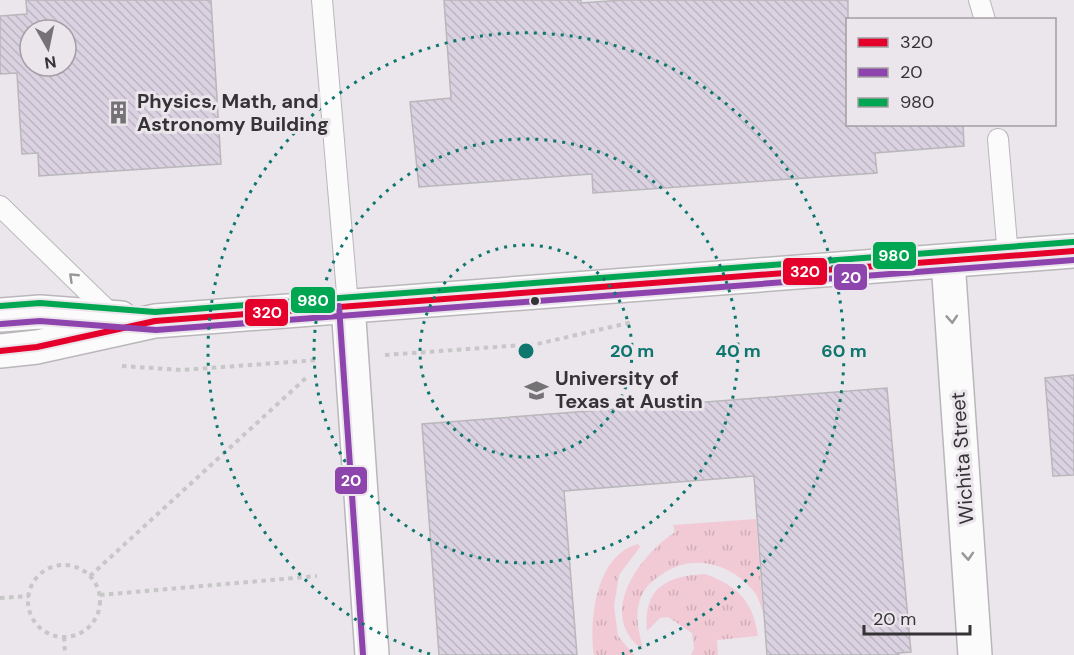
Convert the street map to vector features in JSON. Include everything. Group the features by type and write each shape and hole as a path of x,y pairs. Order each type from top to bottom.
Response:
{"main road":[{"path":"0,351 37,347 155,321 1074,251"},
{"name":"Wichita Street","path":"948,261 975,655"},
{"path":"348,305 372,655"},
{"path":"0,315 40,312 155,321"}],"lane":[{"path":"322,0 348,305"},
{"path":"979,0 984,18"},
{"path":"998,139 1008,256"},
{"path":"0,206 115,318"}],"path":[{"path":"389,355 537,344 632,322 641,315"},
{"path":"116,366 182,370 316,360"},
{"path":"90,576 307,377"},
{"path":"63,565 78,568 90,576 100,596 98,613 87,629 78,634 64,638 39,628 32,617 29,596 40,574 50,567 63,565"},
{"path":"100,596 316,576"},
{"path":"0,598 29,596"},
{"path":"64,638 65,655"}],"green space":[{"path":"756,519 763,614 755,593 736,575 712,565 700,563 676,567 653,581 642,595 638,606 638,619 643,650 629,636 623,620 623,604 636,571 661,543 675,532 673,525"},
{"path":"638,544 640,547 619,575 614,606 618,636 634,655 594,655 595,607 604,574 624,550"},
{"path":"705,574 726,584 742,596 752,613 758,636 717,640 718,655 691,655 694,648 692,633 668,617 660,618 647,631 649,604 653,595 668,582 691,575"}],"building":[{"name":"Physics, Math, and Astronomy Building","path":"26,0 211,0 221,164 39,176 38,153 22,154 17,73 0,74 0,16 27,14"},
{"path":"444,0 581,0 581,3 623,0 848,0 846,126 963,126 964,146 875,153 877,173 593,193 592,174 419,187 410,102 451,98"},
{"path":"1074,375 1074,475 1053,476 1045,378"},
{"path":"887,388 911,652 898,653 899,655 767,655 754,476 564,491 577,655 439,655 422,424"}],"transit line":[{"name":"980","path":"0,306 40,303 155,312 1073,242"},
{"name":"320","path":"0,351 37,347 155,321 1074,251"},
{"name":"20","path":"1,324 40,321 156,330 1074,260"},
{"name":"20","path":"339,306 363,655"}],"place":[{"name":"Physics, Math, and Astronomy Building","path":"119,113"},
{"name":"University of Texas at Austin","path":"537,390"}]}
